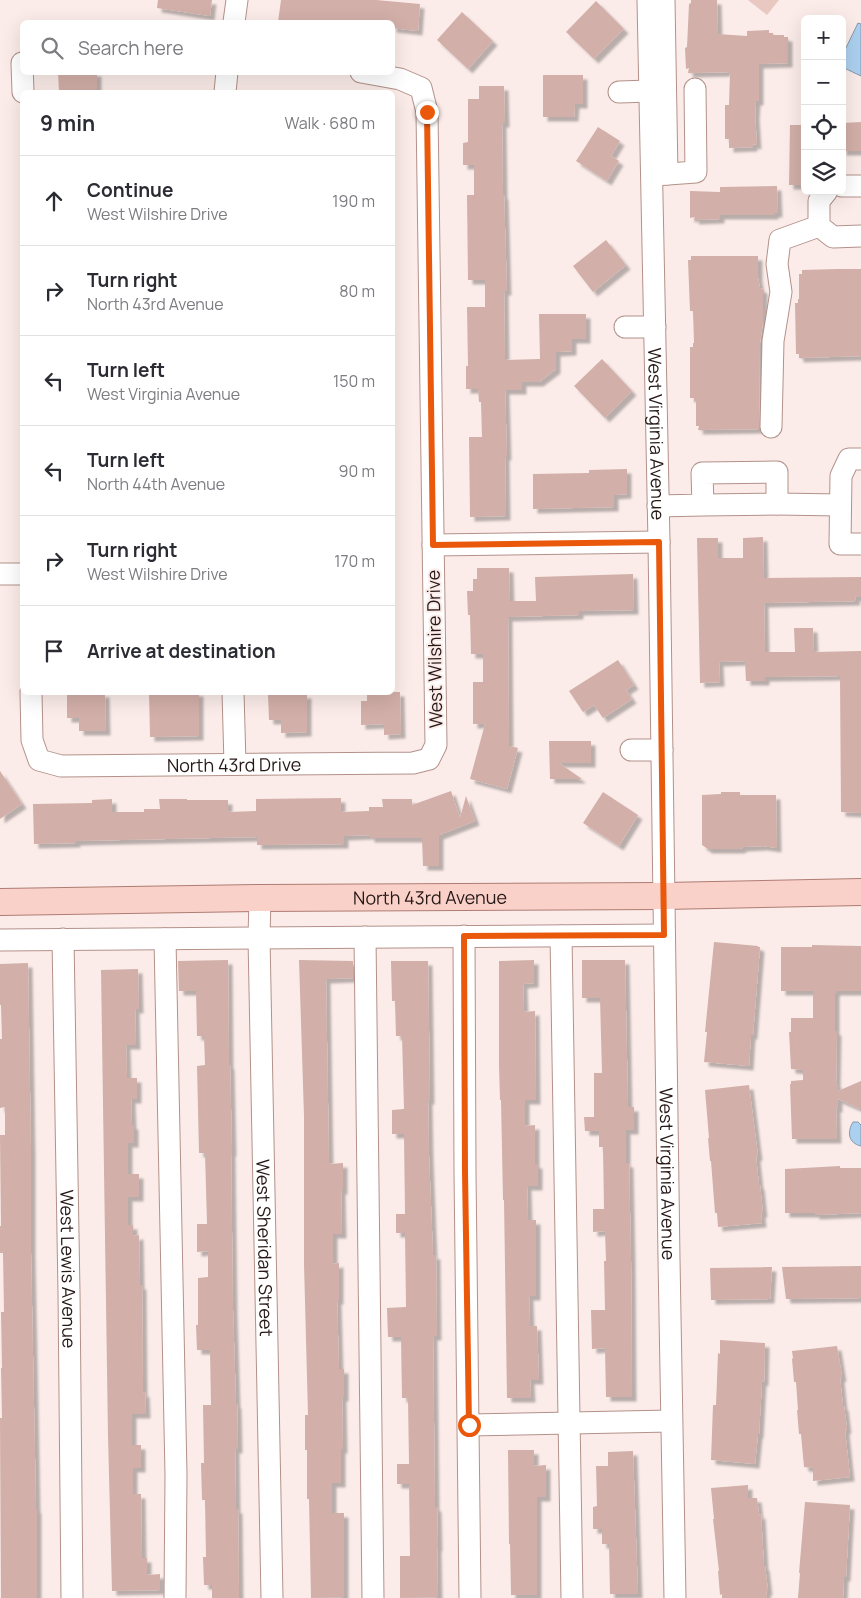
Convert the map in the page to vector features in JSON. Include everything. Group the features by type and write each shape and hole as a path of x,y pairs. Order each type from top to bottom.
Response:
{"main road":[{"name":"North 43rd Avenue","path":"0,902 260,898 664,896 861,892"}],"street":[{"path":"234,20 237,0"},
{"name":"West Virginia Avenue","path":"648,0 650,91 659,174 654,327 675,1598"},
{"path":"664,0 659,174 696,172 695,89"},
{"path":"22,75 23,90"},
{"path":"225,90 227,75"},
{"name":"West Wilshire Drive","path":"378,75 400,79 420,88 427,112 436,745 429,759"},
{"path":"618,92 650,91"},
{"path":"846,186 861,186"},
{"path":"824,195 819,201 819,226 832,237 861,236"},
{"path":"771,427 773,341 781,292 777,264 780,240 819,226"},
{"name":"West Virginia Avenue","path":"626,327 654,327"},
{"path":"861,458 848,459 841,476 840,505 840,544 861,544"},
{"path":"703,505 702,473 777,472 777,504"},
{"path":"658,506 840,505"},
{"path":"433,545 659,542"},
{"path":"0,574 20,574"},
{"name":"North 43rd Drive","path":"31,695 32,740 39,760 61,766 413,763 429,759"},
{"path":"233,695 235,764"},
{"path":"631,750 662,750"},
{"name":"West Sheridan Street","path":"260,898 259,938 272,1598"},
{"path":"0,940 664,935"},
{"path":"464,936 464,1162 470,1598"},
{"path":"561,936 572,1598"},
{"path":"365,937 373,1598"},
{"path":"165,938 176,1465 175,1598"},
{"name":"West Lewis Avenue","path":"63,939 72,1598"},
{"path":"469,1425 671,1421"}],"shaded area":[{"path":"748,0 779,0 767,15"}],"water":[{"path":"858,23 861,24 861,76 846,69 846,48"},
{"path":"853,1122 858,1122 861,1125 861,1146 853,1142 850,1137 849,1133"}],"building":[{"path":"158,0 212,0 210,16 157,8"},
{"path":"281,0 376,0 420,4 418,31 395,28 395,20 278,20"},
{"path":"691,0 717,0 718,34 747,36 747,31 769,30 769,33 773,33 773,35 788,37 788,63 759,64 759,101 756,101 755,115 757,145 753,144 753,147 729,148 729,139 725,139 725,105 729,105 730,72 688,73 689,68 686,69 685,48 687,47 689,4"},
{"path":"596,1 624,29 594,59 566,32"},
{"path":"462,12 493,41 468,69 437,40"},
{"path":"58,75 97,75 97,90 59,90"},
{"path":"543,75 583,75 583,104 575,104 574,117 543,117"},
{"path":"479,86 504,86 505,123 502,123 503,195 507,291 504,291 505,360 540,359 539,314 586,314 586,339 572,339 572,351 556,352 556,369 539,382 522,382 522,390 505,390 506,516 470,517 469,437 482,437 481,402 479,402 478,389 466,389 466,366 468,366 467,307 485,307 485,280 468,280 467,195 474,195 474,165 463,165 463,143 468,142 468,99 479,99"},
{"path":"861,122 861,151 846,151 846,123"},
{"path":"790,125 801,125 801,185 789,185"},
{"path":"598,127 620,141 611,156 619,161 607,181 576,161"},
{"path":"777,186 778,213 774,213 774,215 720,215 720,219 694,220 695,217 690,218 690,191 720,192 720,187"},
{"path":"606,240 626,265 593,292 573,266"},
{"path":"691,256 758,256 758,278 760,288 763,289 759,429 698,430 699,426 696,426 696,401 694,402 694,398 690,398 690,347 693,347 694,343 693,311 690,311 688,260 691,260"},
{"path":"861,269 861,356 799,358 799,354 796,354 795,303 798,303 799,299 799,274 802,274 802,270"},
{"path":"602,359 632,391 605,418 574,386"},
{"path":"627,469 627,494 614,495 614,507 533,509 533,474 589,473 589,470"},
{"path":"763,537 764,578 861,577 861,597 855,597 856,601 764,603 765,652 795,652 794,628 813,628 814,652 861,651 861,813 841,812 840,676 765,677 765,681 746,681 745,661 719,662 720,682 700,683 697,538 718,538 718,558 743,558 743,538"},
{"path":"477,568 509,568 510,601 536,601 535,577 633,574 634,610 579,611 579,615 508,617 509,746 518,748 507,789 470,779 485,724 473,724 473,682 483,682 483,654 471,654 467,591 473,591 473,579 477,579"},
{"path":"618,660 634,685 626,690 632,699 603,718 594,705 583,712 569,691"},
{"path":"395,692 400,692 401,734 384,735 384,724 361,725 361,701 367,701 367,695 395,695"},
{"path":"67,695 105,695 106,731 79,731 79,718 67,718"},
{"path":"149,695 199,695 199,736 150,737"},
{"path":"268,695 307,695 307,732 281,733 281,720 269,720"},
{"path":"549,741 591,741 591,763 559,763 582,779 550,779"},
{"path":"0,771 22,804 0,819"},
{"path":"451,791 460,818 466,796 475,821 439,835 439,866 423,866 422,838 370,838 370,835 344,836 344,844 257,845 257,837 76,841 76,843 34,844 33,804 92,803 92,800 112,799 112,812 144,812 144,809 160,809 159,799 228,800 228,812 256,811 256,799 341,798 341,812 369,811 369,807 383,807 382,799 412,799 412,805"},
{"path":"603,792 638,815 619,846 583,823"},
{"path":"721,792 740,792 740,795 776,795 777,848 763,846 743,847 740,849 708,849 702,845 702,795 721,794"},
{"path":"714,942 760,947 749,1066 704,1062"},
{"path":"812,945 861,946 861,991 836,991 835,1031 837,1031 836,1084 838,1084 838,1091 861,1081 861,1109 838,1099 838,1108 836,1108 837,1139 792,1139 790,1084 791,1081 803,1080 803,1070 791,1069 789,1032 791,1032 791,1018 813,1018 813,991 781,991 781,947 812,947"},
{"path":"228,960 233,1310 238,1449 235,1449 239,1598 212,1598 212,1585 204,1585 203,1557 206,1557 205,1500 202,1500 201,1463 204,1463 203,1405 211,1405 210,1350 197,1350 196,1325 198,1325 198,1278 208,1277 208,1251 197,1252 197,1224 207,1224 205,1153 199,1153 197,1066 205,1065 204,1036 197,1036 196,991 179,991 178,961"},
{"path":"299,960 353,961 353,978 326,979 329,1164 343,1163 343,1190 341,1190 342,1234 333,1234 333,1264 339,1263 339,1300 337,1300 339,1369 344,1369 344,1397 342,1397 343,1449 341,1449 341,1483 332,1483 332,1513 344,1513 344,1597 311,1598 309,1499 307,1499 307,1450 305,1450 305,1415 308,1415 304,1264 304,1116"},
{"path":"534,960 534,983 523,984 524,1012 535,1011 536,1100 525,1100 525,1126 535,1125 535,1164 538,1164 538,1186 527,1186 528,1220 536,1220 536,1296 529,1296 530,1326 537,1326 539,1380 530,1380 531,1398 507,1398 504,1200 499,1065 499,961"},
{"path":"582,960 625,960 628,1107 634,1107 634,1130 626,1130 626,1163 629,1163 632,1397 606,1397 605,1348 592,1349 591,1310 605,1310 605,1231 593,1232 593,1209 604,1209 603,1147 599,1147 599,1131 585,1131 584,1117 594,1117 594,1073 602,1073 600,998 582,998"},
{"path":"391,961 428,961 429,1156 433,1255 436,1255 437,1336 433,1336 438,1597 400,1598 400,1556 410,1556 409,1484 397,1484 397,1464 409,1464 408,1398 402,1398 401,1337 388,1337 387,1308 406,1307 405,1233 396,1233 396,1214 405,1214 404,1134 392,1134 392,1110 404,1109 402,1036 396,1036 395,1001 392,1001"},
{"path":"28,963 37,1598 1,1598 1,1312 4,1312 3,1253 0,1253 0,1135 5,1135 5,1107 0,1108 0,1039 2,1039 0,964"},
{"path":"138,969 139,1009 135,1009 136,1045 126,1045 127,1078 137,1078 137,1099 131,1099 134,1143 128,1143 128,1174 139,1174 139,1197 128,1197 128,1225 133,1225 133,1236 139,1235 140,1285 142,1285 143,1393 145,1392 146,1414 132,1414 132,1445 141,1445 141,1468 133,1468 133,1494 141,1494 142,1558 147,1558 147,1575 160,1574 160,1590 112,1591 101,970"},
{"path":"749,1085 758,1156 756,1157 763,1213 761,1213 762,1223 718,1227 710,1161 705,1090"},
{"path":"840,1166 840,1168 861,1168 861,1213 815,1215 815,1213 785,1213 785,1169"},
{"path":"861,1266 861,1298 786,1299 782,1267"},
{"path":"772,1267 770,1299 711,1300 710,1268"},
{"path":"720,1340 765,1343 764,1382 762,1381 755,1464 711,1460 713,1405 716,1405"},
{"path":"837,1346 842,1377 840,1378 847,1429 845,1430 850,1477 813,1481 813,1468 804,1467 801,1434 799,1434 792,1351"},
{"path":"508,1450 534,1450 534,1466 546,1465 546,1497 537,1497 537,1595 511,1595"},
{"path":"633,1451 638,1594 610,1594 609,1544 602,1544 602,1529 593,1529 593,1507 597,1506 596,1466 608,1466 608,1452"},
{"path":"748,1485 748,1498 757,1498 759,1515 761,1514 767,1598 722,1598 722,1594 720,1595 711,1488"},
{"path":"805,1502 850,1505 843,1598 798,1598"}],"route":[{"path":"427,112 433,545 659,542 664,935 464,936 469,1425"}]}
